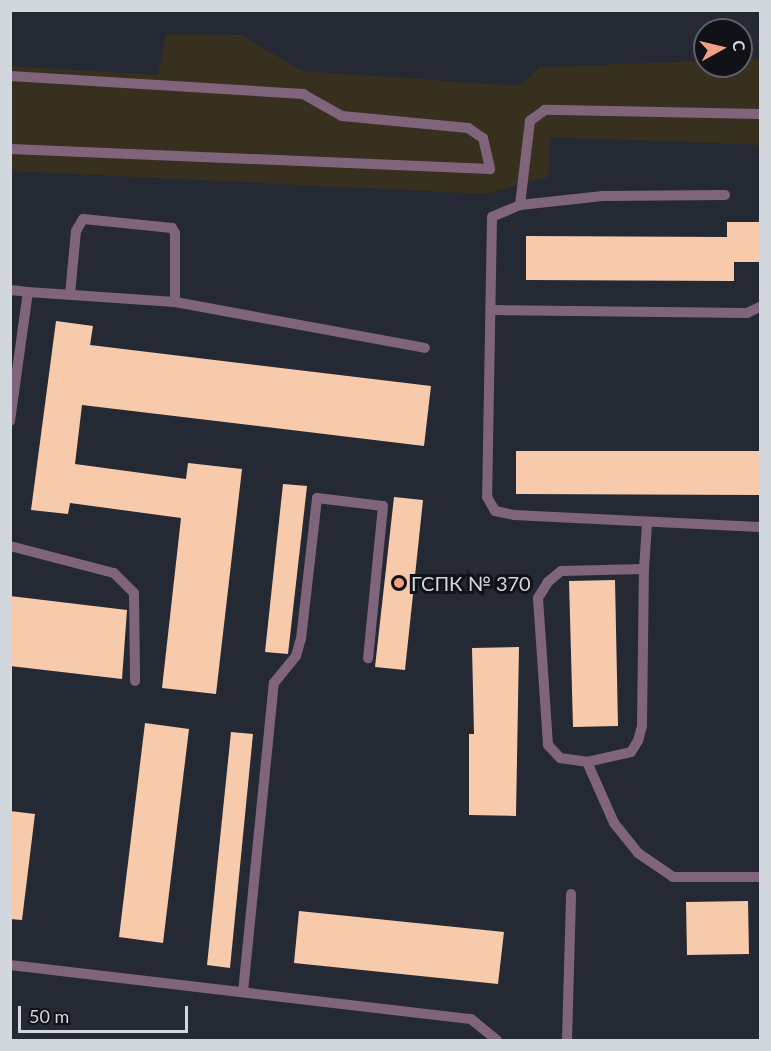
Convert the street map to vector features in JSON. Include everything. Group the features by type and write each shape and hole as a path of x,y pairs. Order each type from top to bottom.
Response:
{"lane":[{"path":"10,76 303,94 342,116 468,128 483,138 490,169 10,148"},
{"path":"520,205 530,121 545,110 760,114"},
{"path":"725,195 603,196 520,205 492,217 487,497 495,511 648,524 760,526"},
{"path":"70,295 76,231 83,219 172,228 176,238 175,302"},
{"path":"10,290 175,302 425,348"},
{"path":"10,421 28,292"},
{"path":"492,310 747,313 760,307"},
{"path":"243,992 274,683 296,656 301,639 317,498 383,506 368,658"},
{"path":"644,569 561,571 548,582 538,598 548,746 560,758 587,762 631,752 638,741 642,726 644,569 648,524"},
{"path":"10,546 114,573 134,593 135,681"},
{"path":"587,762 614,823 638,853 673,877 760,877"},
{"path":"567,1041 571,894"},
{"path":"10,965 471,1019 497,1041"}],"shaded area":[{"path":"166,34 241,35 302,71 520,86 540,67 693,61 693,78 753,78 753,59 760,59 760,145 551,137 548,177 486,194 11,171 11,66 158,75"}],"building":[{"path":"727,222 760,222 760,262 734,262 734,281 526,280 526,236 727,237"},
{"path":"56,321 93,326 90,345 431,386 424,446 82,405 75,464 186,479 188,463 242,469 216,694 162,688 181,518 70,503 68,514 31,510"},
{"path":"516,451 760,451 760,495 516,494"},
{"path":"283,484 307,486 288,654 265,652"},
{"name":"ГСПК № 370","path":"394,497 423,500 405,670 375,667"},
{"path":"615,580 618,726 573,727 569,581"},
{"path":"10,596 127,610 122,679 10,666"},
{"path":"519,647 516,816 469,815 469,734 474,734 472,648"},
{"path":"145,723 189,729 163,943 119,937"},
{"path":"231,732 253,734 230,968 207,965"},
{"path":"10,811 35,814 22,920 10,919"},
{"path":"748,901 749,954 687,955 686,902"},
{"path":"299,911 504,932 498,984 294,963"}],"place":[{"name":"ГСПК № 370","path":"399,583"}]}
